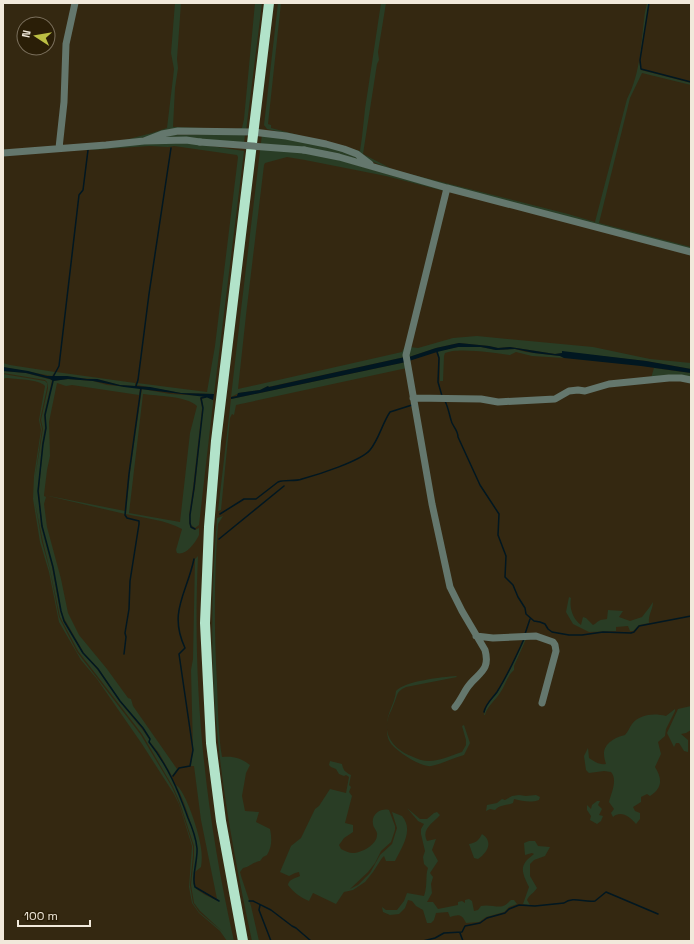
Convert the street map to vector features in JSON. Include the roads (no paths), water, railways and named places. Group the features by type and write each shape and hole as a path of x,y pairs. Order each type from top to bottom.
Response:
{"highway":[{"path":"243,941 221,821 211,743 205,623 209,527 216,441 270,3"}],"street":[{"path":"59,148 64,102 66,44 75,3"},
{"path":"144,141 162,134 178,131 253,132 326,144 344,149 357,154 373,167"},
{"path":"3,153 144,141 186,140 304,150 339,157 447,188 691,252"},
{"path":"447,188 406,355 432,504 450,587 487,656 486,666 480,675 467,687 461,700 455,707"},
{"path":"413,398 498,402 555,399 569,391 585,391 609,384 669,378 691,380"},
{"path":"476,636 493,638 536,636 553,642 556,651 542,703"}],"water":[{"path":"459,343 498,348 510,347 555,354 562,353 562,351 646,361 691,369 691,373 564,358 560,356 515,349 496,350 481,347 458,347 409,361 409,357 436,348"},
{"path":"405,357 406,362 231,399 231,397 237,396 238,393 260,390 268,386"},
{"path":"3,367 47,376 97,379 120,385 150,387 181,393 214,394 213,400 206,397 124,387 93,381 68,379 53,381 26,373 3,371"}],"waterway":[{"path":"649,3 640,60 641,69 691,82"},
{"path":"136,386 171,148"},
{"path":"53,377 59,366 79,195 83,190 88,150"},
{"path":"437,352 439,358 438,382 442,396"},
{"path":"53,381 45,415 46,428 38,491 42,526 53,567 64,621 83,653 98,669 120,701 143,728 150,739 149,742 172,778 196,840 197,853 194,878 195,887 219,901"},
{"path":"124,654 125,633 129,609 130,581 139,524 139,521 127,518 125,515 141,388"},
{"path":"195,529 191,527 190,515 203,408 201,398 206,397"},
{"path":"445,401 458,437 480,485 499,514 498,535 506,556 505,577 513,585 525,608 526,614 534,621 545,624 552,632 569,635 582,635 603,632 631,633 634,632 639,626 691,616"},
{"path":"220,514 244,499 256,499 278,482 299,480 358,459 373,446 390,412 412,405"},
{"path":"219,539 284,486"},
{"path":"173,776 179,768 190,766 193,750 179,654 185,648 178,624 180,603 194,559"},
{"path":"525,634 530,619"},
{"path":"484,712 504,680 524,639"},
{"path":"423,941 435,938 444,933 462,932 465,926 480,923 487,918 505,913 509,909 519,905 535,906 564,903 571,900 595,901 606,892 658,914"},
{"path":"249,901 253,901 271,910 311,941"},
{"path":"260,905 259,910 271,941"},
{"path":"460,933 463,941"}]}
